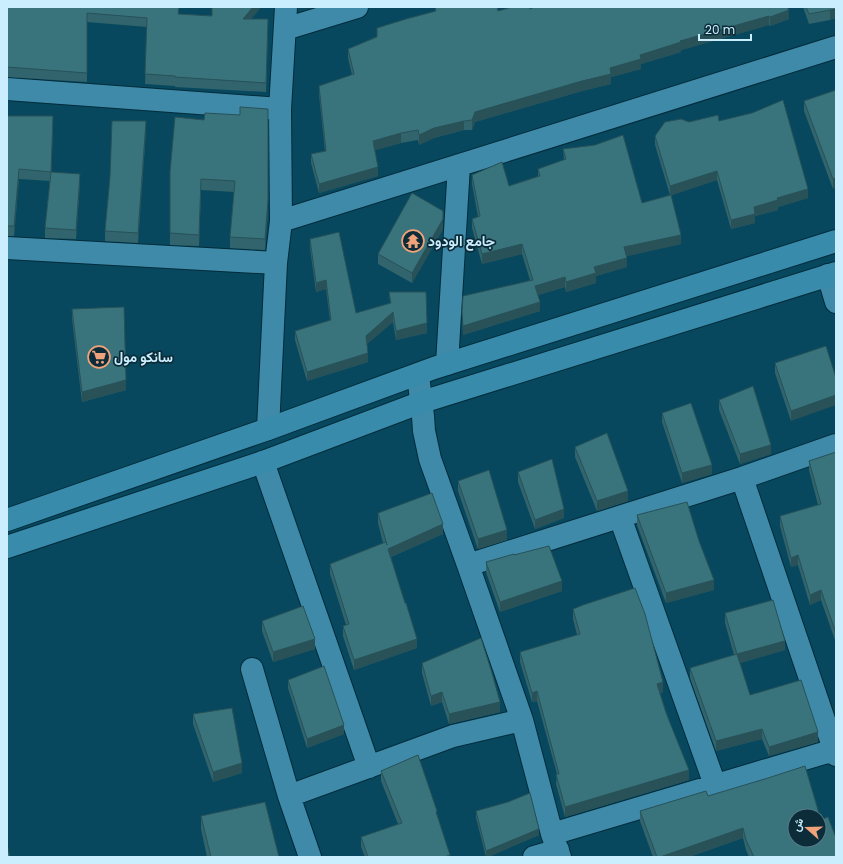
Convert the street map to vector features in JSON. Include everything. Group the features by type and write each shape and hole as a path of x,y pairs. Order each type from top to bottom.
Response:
{"main road":[{"path":"7,520 268,429 447,364 836,241"},
{"path":"7,547 263,462 422,402 832,274"}],"street":[{"path":"268,429 276,263 280,221 280,109 286,7"},
{"path":"285,29 357,7"},
{"path":"280,221 836,47"},
{"path":"7,89 280,109"},
{"path":"447,364 459,165"},
{"path":"7,248 276,263"},
{"path":"832,274 836,302"},
{"path":"418,375 424,431 430,459 522,720 556,847"},
{"path":"468,565 742,478 836,445"},
{"path":"263,462 369,767"},
{"path":"534,857 715,785 835,752 742,478"},
{"path":"620,517 715,785"},
{"path":"252,669 289,796 310,857"},
{"path":"289,796 453,736 522,720"}],"building":[{"path":"7,7 179,7 178,14 212,16 212,7 253,7 243,19 268,19 266,83 145,74 147,18 87,13 87,73 7,67"},
{"path":"435,7 497,7 498,11 512,7 530,7 530,9 534,7 787,7 789,10 770,17 769,16 680,41 681,42 640,55 641,59 610,68 611,74 475,112 472,120 434,128 419,135 418,130 373,141 378,167 319,184 311,154 326,151 319,86 354,74 348,49 377,37 377,28 436,11"},
{"path":"806,7 836,7 836,9 809,14"},
{"path":"836,90 836,178 833,179 804,101"},
{"path":"783,100 808,189 777,198 778,200 754,207 755,214 731,220 717,171 670,186 655,136 665,122 681,119 689,122 718,115 719,121 752,113"},
{"path":"240,107 268,109 268,200 265,239 230,237 235,181 201,179 199,235 170,233 170,172 175,117 204,120 205,113 240,115"},
{"path":"7,116 53,116 51,172 19,169 14,226 7,226"},
{"path":"112,121 146,121 138,233 105,231 110,177"},
{"path":"623,135 642,203 671,195 681,235 624,247 627,258 594,267 596,273 566,282 565,277 535,286 540,302 463,326 463,296 533,280 522,244 482,254 472,219 480,216 472,175 502,162 509,186 540,176 538,169 566,159 563,149 595,145"},
{"path":"51,172 80,174 76,230 45,228"},
{"path":"412,193 443,211 443,219 412,273 378,254"},
{"path":"339,232 356,313 391,303 389,292 426,292 427,323 396,331 393,312 366,336 368,353 307,372 295,331 331,320 326,280 316,283 310,239"},
{"path":"124,307 126,380 82,392 72,309"},
{"path":"826,346 836,378 836,395 791,411 775,363"},
{"path":"753,386 771,445 740,454 719,400"},
{"path":"691,403 712,465 682,473 662,413"},
{"path":"607,433 628,491 597,501 575,447"},
{"path":"836,452 836,633 821,590 810,595 798,555 791,558 780,516 821,504 809,461"},
{"path":"552,459 564,509 535,520 518,472"},
{"path":"489,470 507,530 478,539 458,481"},
{"path":"432,493 443,524 388,549 417,639 354,660 343,626 349,624 330,564 386,542 387,545 378,513"},
{"path":"687,502 699,541 714,580 666,593 637,515"},
{"path":"549,546 562,581 500,602 486,562"},
{"path":"635,588 645,614 663,682 657,684 666,713 689,770 565,807 556,774 559,774 537,691 532,693 520,652 580,634 573,609"},
{"path":"773,600 785,641 737,654 725,613"},
{"path":"303,606 315,639 273,652 262,621"},
{"path":"481,638 500,702 449,714 442,692 431,696 422,663"},
{"path":"737,654 750,695 801,680 818,732 769,747 762,729 716,741 690,668"},
{"path":"324,666 344,725 307,739 288,680"},
{"path":"232,708 242,763 213,772 193,714"},
{"path":"418,755 450,855 444,857 368,857 361,837 402,823 381,771"},
{"path":"805,766 817,808 787,808 787,848 827,848 828,817 836,838 836,857 754,857 746,840 743,828 657,857 640,811 706,791 708,796"},
{"path":"530,793 539,829 486,851 476,811 508,802"},
{"path":"265,802 279,857 211,857 201,816"},
{"path":"7,844 10,857 7,857"}],"place":[{"name":"جامع الودود","path":"413,241"},
{"name":"سانكو مول","path":"99,357"}]}
